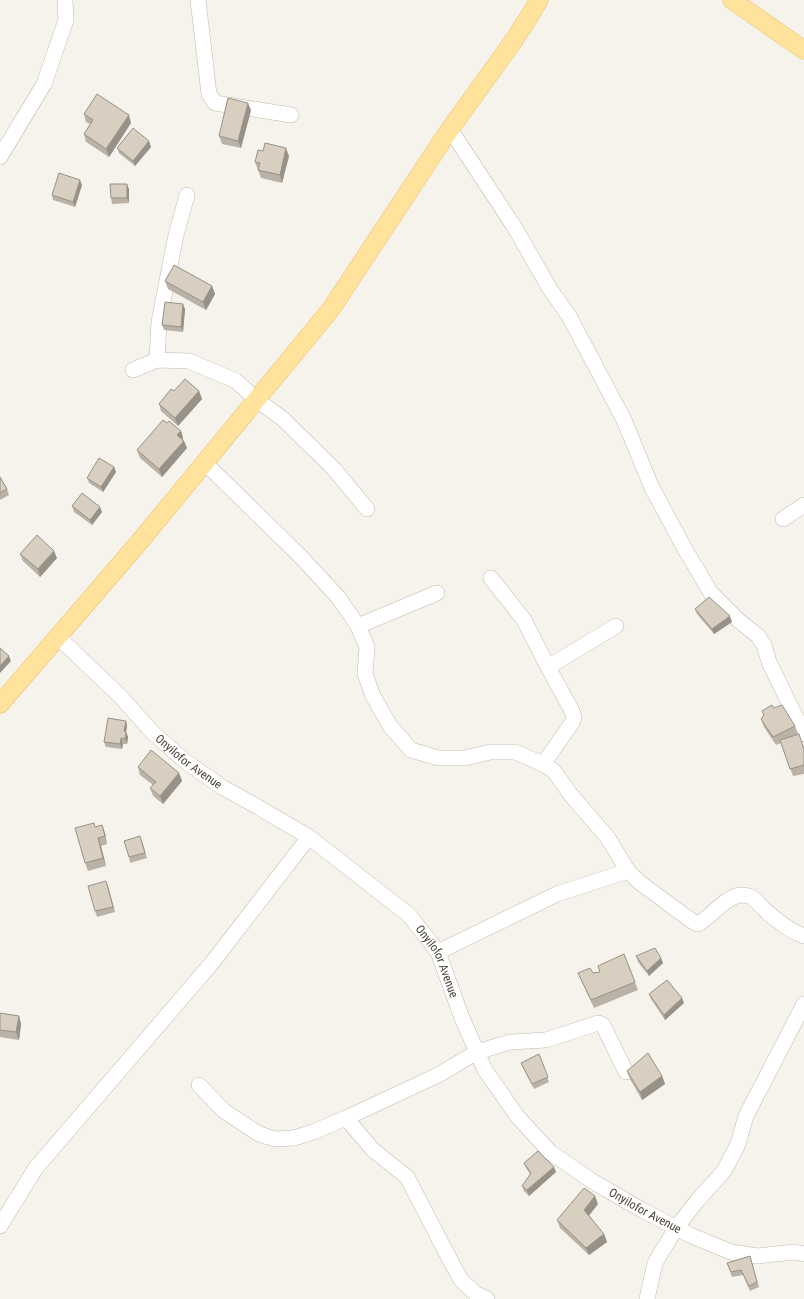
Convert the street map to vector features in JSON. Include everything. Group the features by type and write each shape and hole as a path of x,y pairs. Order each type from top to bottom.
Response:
{"main road":[{"path":"0,704 141,540 331,309 450,129 525,23 539,0"},
{"path":"732,0 804,50"}],"street":[{"path":"0,157 44,84 66,20 65,0"},
{"path":"198,0 209,94 215,103 291,115"},
{"path":"450,129 515,228 550,290 569,316 624,420 652,488 689,557 711,593 738,620 758,636 764,645 769,662 804,734"},
{"path":"157,360 159,322 176,235 187,195"},
{"path":"133,370 157,360 189,361 236,381 257,400 283,419 328,464 367,509"},
{"path":"205,463 305,561 338,597 358,626 367,647 364,674 373,696 390,726 412,750 438,758 465,758 490,752 515,752 543,764 554,771 571,795 608,838 628,871 639,882 692,921 698,924 705,920 721,904 739,895 747,895 792,931 804,936"},
{"path":"783,519 804,505"},
{"path":"491,578 524,620 574,717 572,723 543,764"},
{"path":"358,626 437,593"},
{"path":"548,667 616,626"},
{"name":"Onyilofor Avenue","path":"58,637 120,696 152,733 185,761 222,787 309,836 409,915 438,952 462,1018 485,1070 517,1116 550,1152 592,1181 642,1210 690,1235 731,1252 757,1256 794,1252 804,1254"},
{"path":"0,1226 35,1170 211,964 309,836"},
{"path":"438,952 557,894 628,871"},
{"path":"647,1299 655,1264 676,1228 724,1171 738,1144 746,1116 804,1004"},
{"path":"199,1085 224,1111 259,1134 274,1139 294,1138 313,1132 346,1118 438,1075 477,1052 510,1042 546,1040 598,1023 603,1025 626,1072"},
{"path":"346,1118 374,1150 407,1177 461,1280 475,1292 487,1299"}],"building":[{"path":"97,94 129,115 106,149 84,134 93,120 84,114"},
{"path":"228,98 248,103 238,141 219,136"},
{"path":"133,128 149,141 133,161 117,148"},
{"path":"265,143 286,148 280,175 258,170 260,163 255,162 258,150 263,151"},
{"path":"59,173 80,180 73,202 52,195"},
{"path":"110,184 127,184 127,198 111,198"},
{"path":"174,265 212,286 203,302 165,281"},
{"path":"165,302 183,304 181,327 162,325"},
{"path":"185,379 199,391 175,418 159,404 171,389 174,391"},
{"path":"163,420 167,423 169,421 181,431 177,435 184,441 159,469 137,450"},
{"path":"99,458 114,467 101,487 87,478"},
{"path":"0,477 7,489 0,493"},
{"path":"82,493 100,507 90,520 72,506"},
{"path":"37,535 54,551 38,569 20,554"},
{"path":"709,597 730,616 712,629 695,609"},
{"path":"0,648 9,656 0,666"},
{"path":"772,705 774,708 782,705 795,726 773,737 761,719 764,715 762,711"},
{"path":"108,718 126,721 124,731 126,732 125,739 121,738 120,744 104,742"},
{"path":"799,734 804,749 804,765 790,769 780,740"},
{"path":"151,750 179,773 160,796 150,788 156,782 138,767"},
{"path":"94,823 95,827 102,825 105,836 98,838 103,858 85,863 75,828"},
{"path":"140,836 145,853 129,857 124,841"},
{"path":"106,881 113,907 95,911 88,886"},
{"path":"655,948 661,958 647,971 636,956"},
{"path":"624,954 635,982 591,1000 578,973 590,968 593,973 600,972 598,966"},
{"path":"667,980 682,998 664,1015 649,994"},
{"path":"0,1013 19,1016 16,1032 0,1030"},
{"path":"648,1053 662,1076 640,1092 627,1071"},
{"path":"539,1054 548,1077 532,1084 521,1063"},
{"path":"538,1151 554,1167 527,1190 522,1186 531,1173 524,1163"},
{"path":"584,1188 595,1196 584,1210 604,1234 586,1248 557,1220"},
{"path":"750,1256 757,1282 749,1286 741,1270 731,1272 727,1263"}]}
